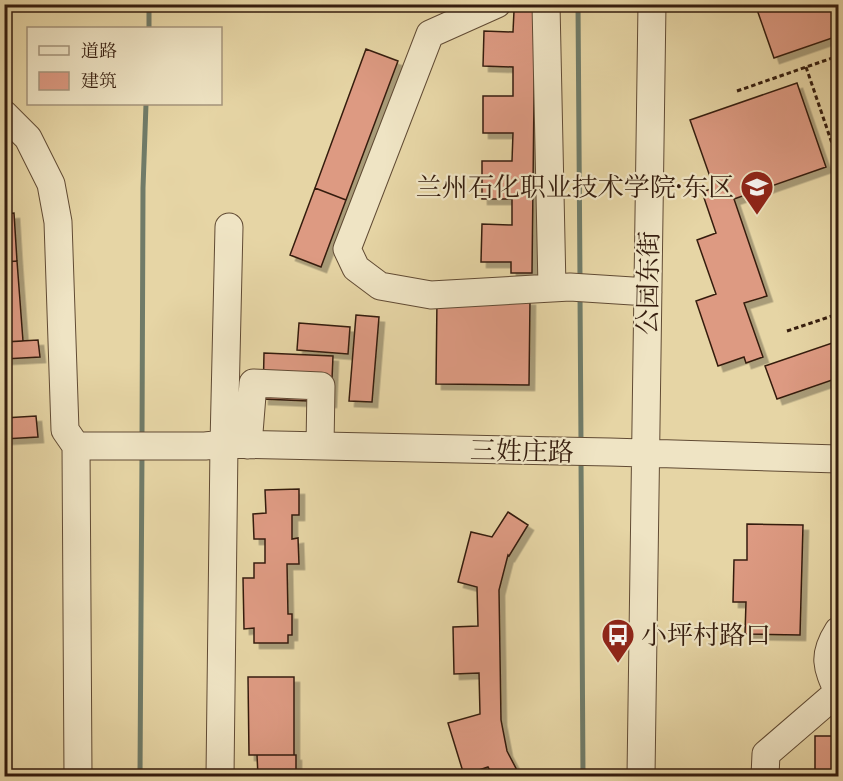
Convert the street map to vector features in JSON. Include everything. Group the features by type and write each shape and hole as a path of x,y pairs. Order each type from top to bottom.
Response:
{"street":[{"path":"497,4 430,34 347,249 356,268 380,286 431,295 561,288 637,291"},
{"path":"546,4 561,288"},
{"name":"公园东街","path":"641,777 646,453 637,291 652,4"},
{"path":"4,114 28,138 51,184 58,222 65,430 84,446 78,777"},
{"path":"220,777 229,227"},
{"path":"225,445 253,383 321,386 320,446"},
{"name":"三姓庄路","path":"84,446 320,446 838,459"},
{"path":"765,777 766,754 838,693 828,669 828,652 838,631"}],"path":[{"path":"737,91 838,56"},
{"path":"806,67 838,161"},
{"path":"788,331 838,314"}],"building":[{"path":"755,4 838,4 838,36 774,58"},
{"path":"514,11 535,11 532,273 511,273 511,262 481,262 482,224 512,225 512,199 482,199 482,161 512,161 513,133 483,133 483,96 513,96 513,67 483,66 484,31 513,32"},
{"path":"366,49 398,61 346,200 315,188"},
{"path":"797,83 826,167 734,199 767,296 744,303 763,357 746,363 744,357 718,366 696,301 716,294 697,240 716,233 702,192 714,188 690,120"},
{"path":"315,188 346,200 321,267 290,255"},
{"path":"14,213 17,261 4,262 4,214"},
{"path":"17,261 23,341 4,342 4,262"},
{"path":"437,299 530,300 529,385 436,384"},
{"path":"356,315 379,317 372,402 349,401"},
{"path":"299,323 350,327 348,354 297,350"},
{"path":"38,340 40,357 4,359 4,342"},
{"path":"838,341 838,378 777,399 765,366"},
{"path":"264,353 333,356 331,402 263,399"},
{"path":"36,416 38,437 4,439 4,418"},
{"path":"299,489 299,515 292,515 292,539 298,538 299,564 287,564 288,614 292,614 292,635 288,635 288,643 254,643 254,628 244,629 243,578 254,578 254,563 265,563 265,539 254,539 253,514 266,513 265,490"},
{"path":"508,512 528,525 508,555 499,590 501,720 507,751 520,776 493,776 488,767 464,775 448,723 480,714 479,673 454,674 453,627 478,626 477,587 458,582 471,532 492,537"},
{"path":"747,524 803,525 800,635 745,634 746,602 733,602 734,560 747,560"},
{"path":"248,677 294,677 294,755 249,755"},
{"path":"815,736 838,736 838,776 815,776"},
{"path":"257,755 296,755 296,776 258,776"}],"waterway":[{"path":"149,4 149,27"},
{"path":"578,4 580,279"},
{"path":"142,438 143,188 146,105"},
{"path":"580,294 581,444"},
{"path":"140,776 142,453"},
{"path":"581,459 583,776"}],"place":[{"name":"兰州石化职业技术学院·东区","path":"757,216"},
{"name":"小坪村路口","path":"618,664"}]}
